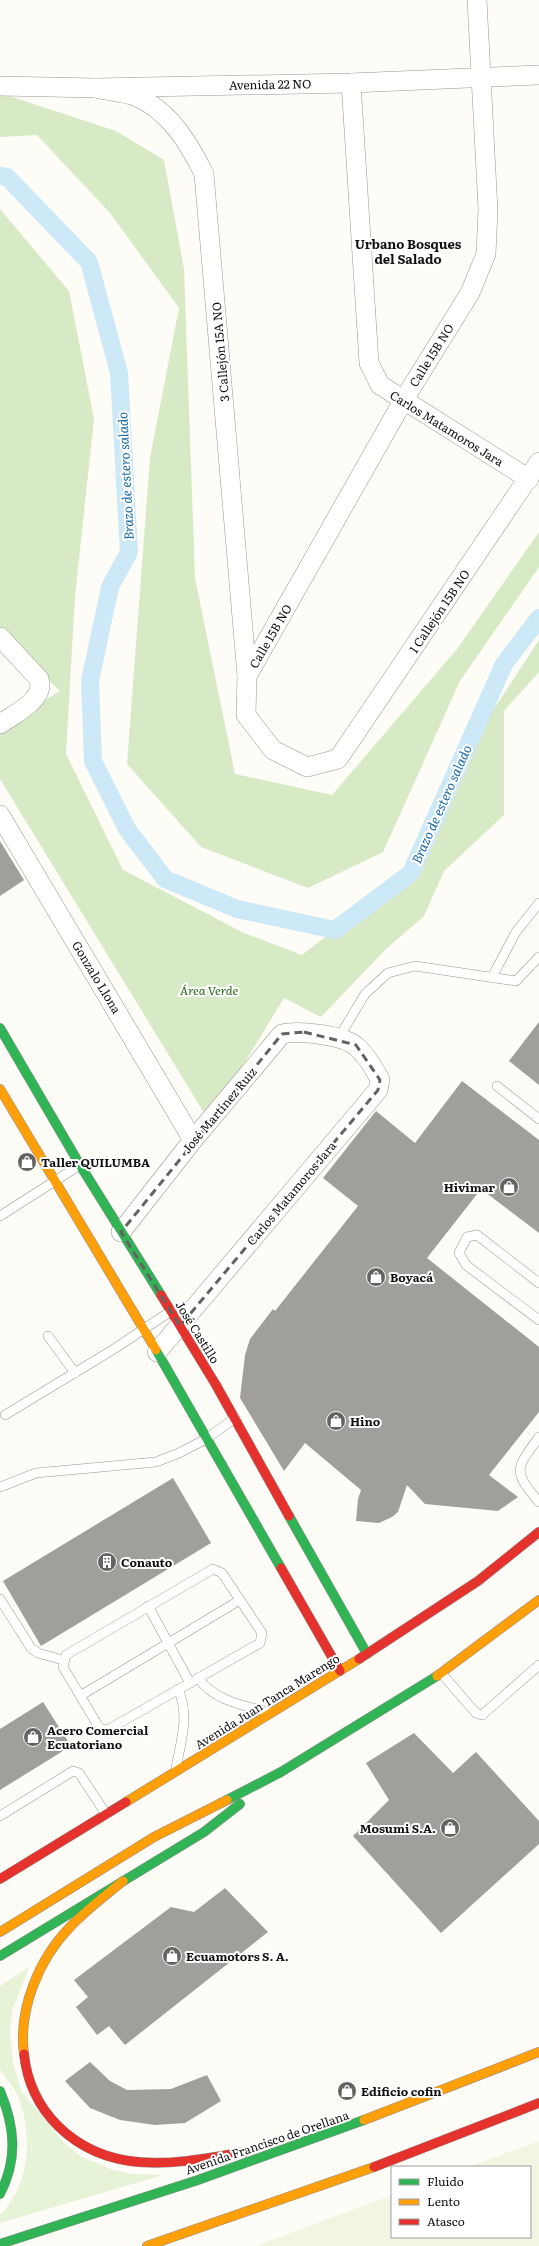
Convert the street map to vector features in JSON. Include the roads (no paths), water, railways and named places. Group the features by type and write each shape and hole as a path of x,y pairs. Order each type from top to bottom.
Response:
{"main road":[{"name":"José Castillo","path":"0,1028 80,1165 235,1418 367,1654"},
{"path":"5,1059 15,1053"},
{"path":"0,1089 143,1331 157,1352 340,1671"},
{"name":"Avenida Juan Tanca Marengo","path":"0,1879 367,1654 478,1581 539,1532"},
{"path":"0,1932 154,1837 280,1772 441,1673 539,1600"},
{"path":"0,1956 204,1832 280,1772"},
{"path":"123,1882 68,1930 55,1944 32,1987 27,2003 24,2022 23,2061 27,2077 39,2105 61,2129 75,2140 91,2150 127,2161 152,2164 179,2162 298,2144"},
{"name":"Avenida Francisco de Orellana","path":"0,2244 298,2144 539,2052"},
{"path":"0,2090 8,2107 15,2137 10,2171 0,2194"},
{"path":"147,2246 367,2170 539,2103"}],"street":[{"name":"Calle 15B NO","path":"247,676 402,401 470,293 486,254 488,210 477,0"},
{"name":"Avenida 22 NO","path":"0,86 96,88 350,83 539,75"},
{"name":"Carlos Matamoros Jara","path":"350,83 369,364 380,385 402,401 529,479"},
{"name":"3 Callejón 15A NO","path":"96,88 134,96 151,105 175,125 191,148 204,174 247,676 246,715 273,750 307,767 338,759"},
{"name":"1 Callejón 15B NO","path":"338,759 529,479 539,462"},
{"path":"0,636 39,679 40,684 39,693 34,699 0,724"},
{"name":"Gonzalo Llona","path":"0,815 193,1140"},
{"name":"José Martínez Ruiz","path":"121,1232 193,1140 282,1034 293,1031 338,1038"},
{"name":"Carlos Matamoros Jara","path":"157,1352 175,1318 378,1090 380,1080 371,1062 356,1045 338,1038"}],"lane":[{"path":"492,977 516,932 539,903"},
{"path":"338,1038 365,994 388,973 415,966 516,981 539,957"},
{"path":"497,1086 539,1119"},
{"path":"0,1216 80,1165"},
{"path":"539,1283 477,1235 468,1237 459,1253 466,1264 539,1320"},
{"path":"6,1415 143,1331 175,1318"},
{"path":"48,1336 75,1373"},
{"path":"0,1487 36,1473 156,1462 179,1453 206,1439 235,1418"},
{"path":"539,1437 521,1462 519,1472 523,1483 539,1502"},
{"path":"213,1569 222,1573 262,1633 262,1640 257,1645 106,1730 98,1727 63,1667 63,1660 66,1655 148,1606 213,1569"},
{"path":"0,1599 31,1648 38,1653 63,1660"},
{"path":"80,1696 168,1641 240,1600"},
{"path":"148,1606 168,1641 194,1681 213,1694 226,1700 271,1713"},
{"path":"441,1673 476,1713 482,1715 539,1665"},
{"path":"176,1772 185,1722 184,1711 178,1690"},
{"path":"0,1816 73,1771 79,1773 106,1814"}],"waterway":[{"name":"Brazo de estero salado","path":"0,176 7,177 89,262 119,373 129,552 110,587 90,681 93,761 127,829 165,879 237,909 335,930 411,873 504,664 539,618"}],"place":[{"name":"Taller QUILUMBA","path":"27,1162"},
{"name":"Hivimar","path":"509,1187"},
{"name":"Boyacá","path":"376,1277"},
{"name":"Hino","path":"336,1421"},
{"name":"Conauto","path":"107,1562"},
{"name":"Acero Comercial Ecuatoriano","path":"33,1737"},
{"name":"Mosumi S.A.","path":"450,1828"},
{"name":"Ecuamotors S. A.","path":"172,1956"},
{"name":"Edificio cofin","path":"347,2091"}],"district":[{"name":"Urbano Bosques del Salado","path":"408,250"}],"park label":[{"name":"Área Verde","path":"209,990"}]}
